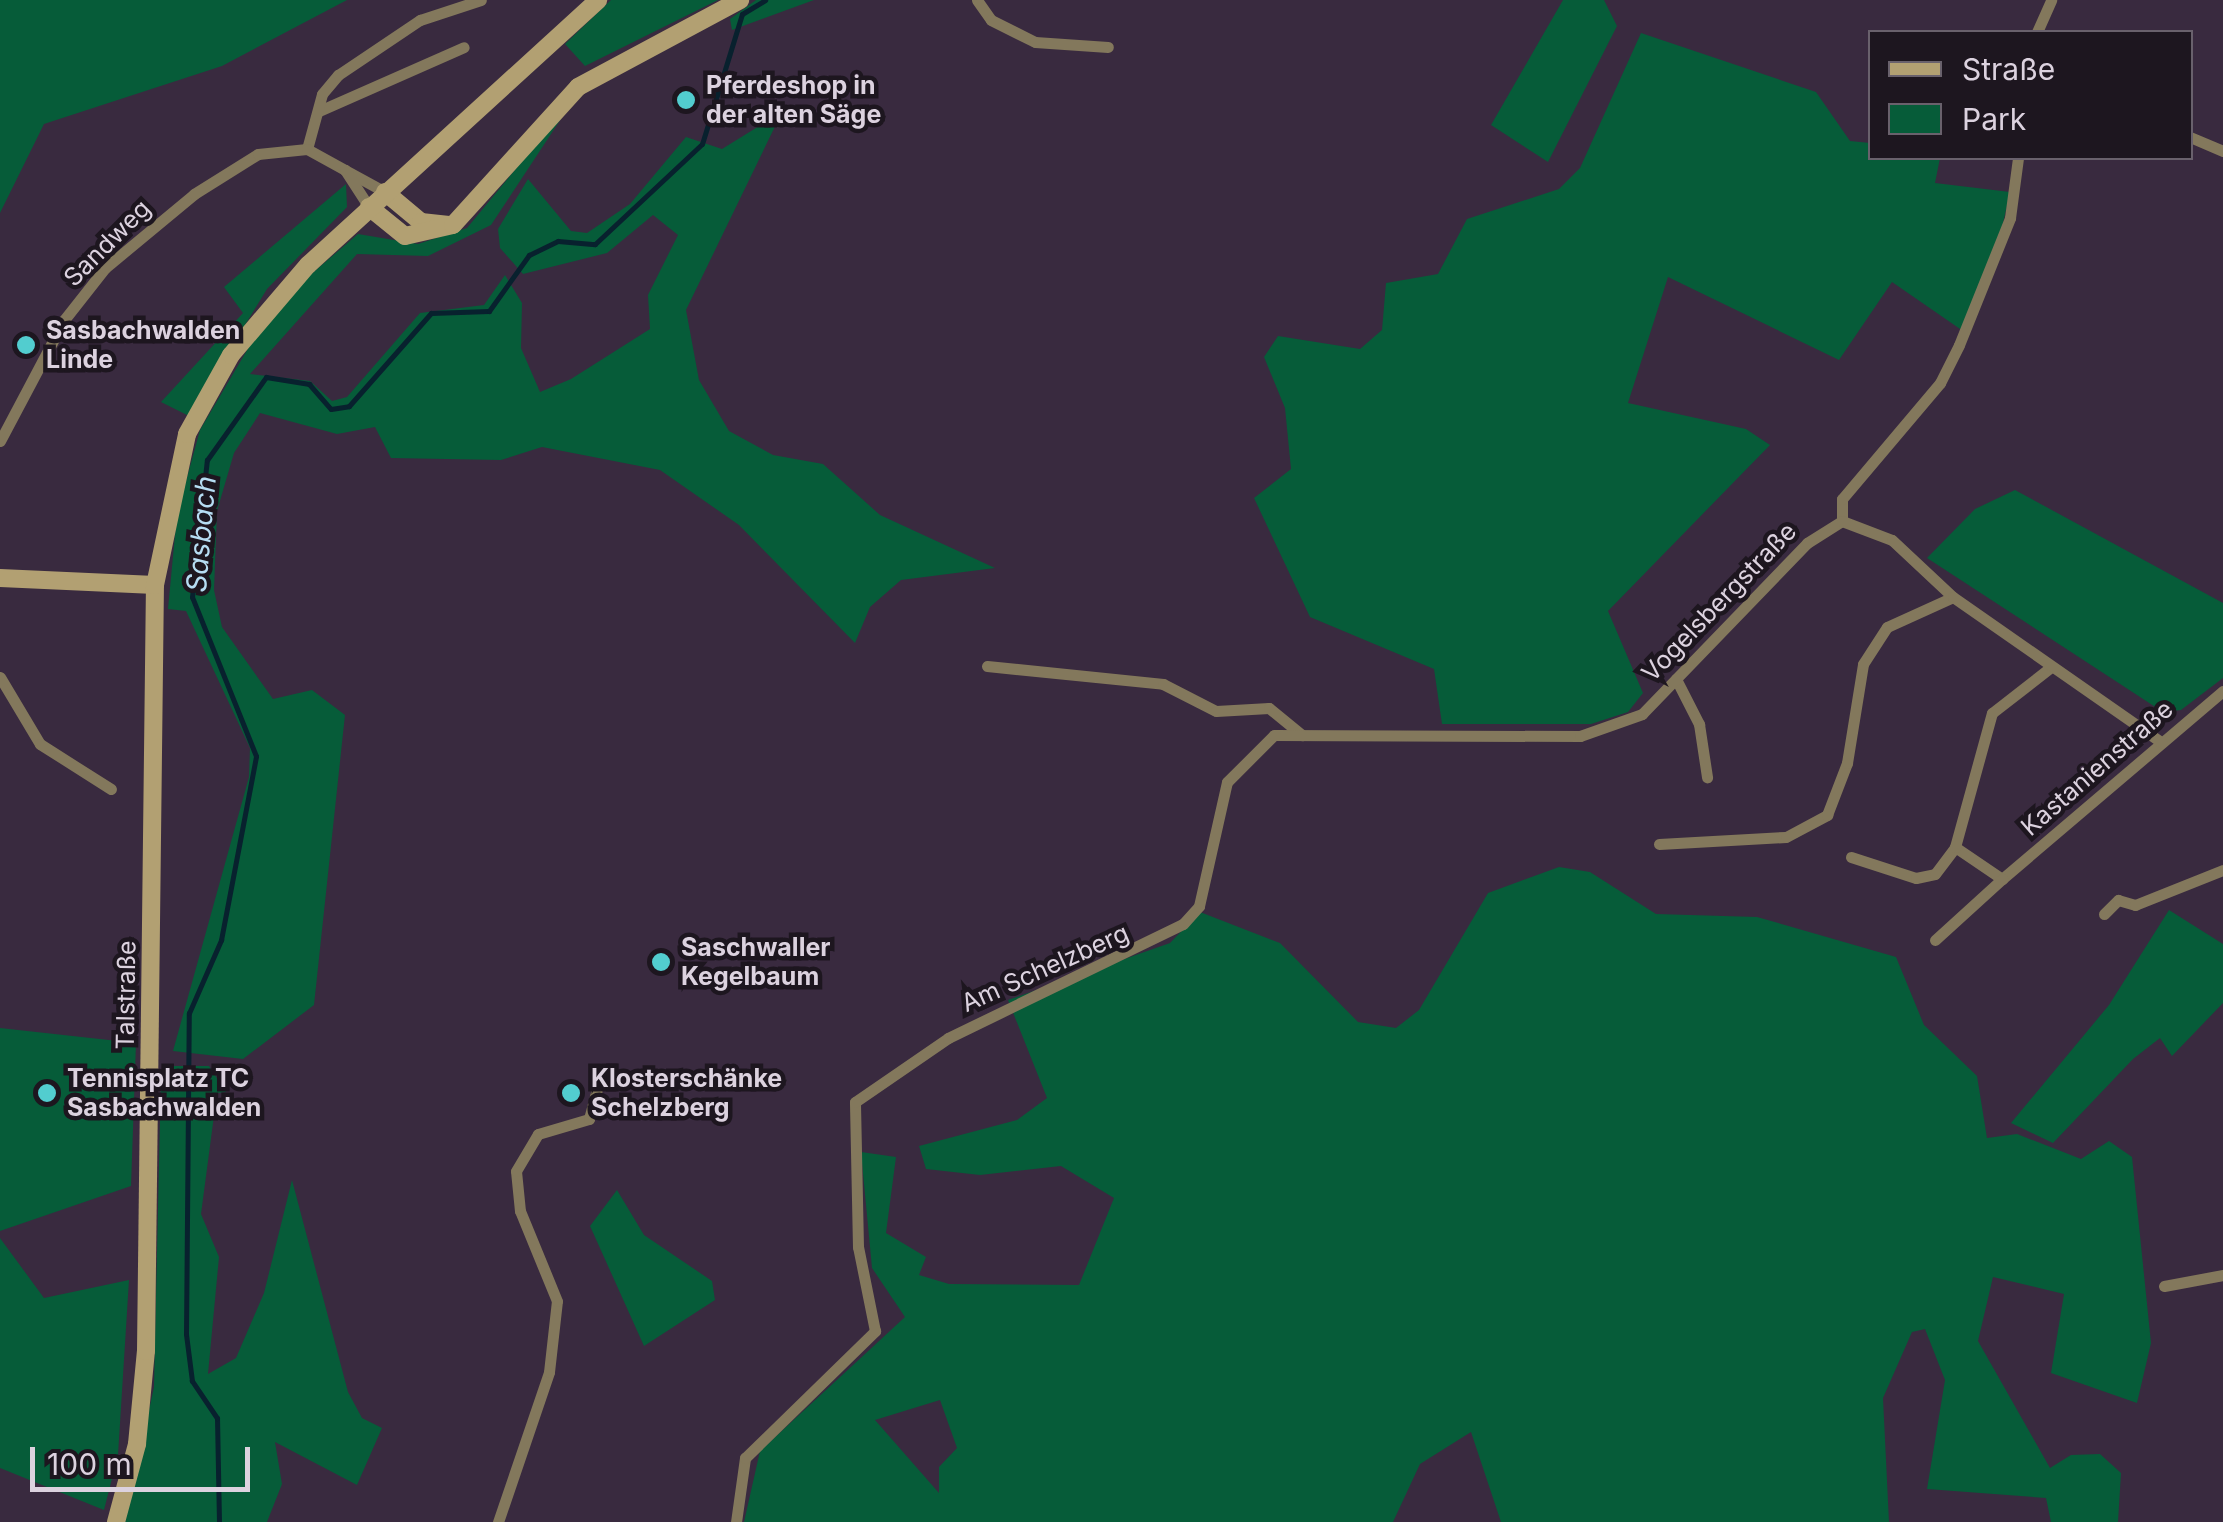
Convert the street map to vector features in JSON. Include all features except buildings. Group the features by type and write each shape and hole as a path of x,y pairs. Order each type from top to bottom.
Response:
{"main road":[{"name":"Talstraße","path":"116,1522 137,1444 146,1351 155,585 187,434 222,371 269,307 386,192 598,0"},
{"path":"370,207 405,236 453,225 578,86 740,0"},
{"path":"386,192 420,222 453,225"},
{"path":"0,578 155,585"}],"street":[{"path":"386,192 307,148 319,111 338,76 380,41 481,0"},
{"path":"978,0 992,20 1035,42 1108,47"},
{"path":"2037,30 2051,0"},
{"path":"319,111 464,48"},
{"path":"2193,138 2223,151"},
{"name":"Sandweg","path":"0,441 33,365 105,268 258,154 307,148"},
{"path":"2018,160 2010,218 1959,345 1940,383 1842,499 1842,521 1866,522 1892,540 1953,597 2161,742"},
{"path":"345,170 370,207"},
{"name":"Vogelsbergstraße","path":"1302,735 1580,736 1642,714 1806,543 1842,521"},
{"path":"1659,844 1786,837 1827,815 1847,763 1864,664 1886,628 1953,597"},
{"path":"987,666 1164,684 1216,711 1269,708 1302,735"},
{"path":"1851,858 1916,878 1934,874 1955,847 1992,713 2051,666"},
{"path":"0,677 40,744 111,789"},
{"path":"1676,679 1700,724 1707,778"},
{"name":"Kastanienstraße","path":"1935,940 2223,691"},
{"name":"Am Schelzberg","path":"736,1522 745,1458 875,1331 858,1247 854,1102 1010,1004 1160,942 1200,906 1227,782 1274,734 1302,735"},
{"path":"1955,847 2002,879"},
{"path":"2104,914 2118,900 2135,905 2223,870"},
{"path":"498,1522 549,1372 556,1301 520,1211 516,1171 538,1134 588,1120 601,1074"},
{"path":"2164,1286 2223,1275"}],"green space":[{"path":"0,0 347,0 222,66 44,124 0,213"},
{"path":"611,0 718,0 585,66 565,44"},
{"path":"756,0 814,0 732,30 730,19"},
{"path":"1563,0 1604,0 1617,26 1548,162 1491,125"},
{"path":"1641,33 1816,92 1850,141 1868,143 1868,160 1940,160 1935,183 2010,192 2001,232 1963,331 1892,282 1839,360 1668,277 1628,403 1746,429 1770,445 1608,611 1643,693 1628,712 1591,724 1442,724 1434,669 1310,617 1254,498 1291,469 1285,408 1264,357 1278,336 1360,349 1382,330 1386,283 1438,274 1467,219 1559,189 1580,168"},
{"path":"576,96 491,225 428,256 357,254 250,374 310,381 332,401 347,397 420,313 484,305 505,275 522,303 521,348 540,392 571,379 650,329 648,295 678,235 653,215 607,253 523,274 500,248 498,229 528,179 571,231 587,233 630,204 686,137 722,149 782,112 686,310 699,380 729,431 773,455 823,464 880,515 995,568 901,580 870,607 855,643 739,525 660,470 542,447 501,460 391,458 375,427 337,434 260,413 234,453 217,511 214,590 222,627 273,699 312,690 345,715 314,1005 243,1059 173,1051 249,777 250,748 186,611 168,609 177,514 200,430 256,335 309,276 358,234 418,244 467,228"},
{"path":"346,184 347,207 267,289 189,416 161,402 243,313 224,287"},
{"path":"2015,490 2223,603 2223,678 2181,710 2163,712 1927,558 1975,509"},
{"path":"1559,867 1590,872 1656,914 1757,917 1896,957 1924,1025 1977,1076 1987,1138 2017,1134 2081,1159 2109,1141 2132,1157 2151,1343 2137,1403 2051,1373 2064,1294 1993,1277 1978,1341 2050,1468 2071,1455 2100,1454 2121,1473 2118,1522 2051,1522 2046,1498 1927,1489 1945,1380 1925,1329 1912,1332 1883,1398 1889,1522 1501,1522 1471,1432 1420,1464 1393,1522 744,1522 760,1451 905,1317 872,1268 861,1152 896,1157 886,1233 926,1257 919,1275 949,1284 1079,1285 1114,1198 1061,1166 980,1175 926,1169 919,1146 1017,1120 1047,1098 1008,1000 1170,943 1200,912 1280,943 1358,1022 1396,1028 1419,1010 1488,893","holes":["940,1400 957,1448 939,1467 939,1493 875,1420"]},
{"path":"2169,910 2223,944 2223,1003 2172,1056 2160,1038 2133,1059 2053,1143 2011,1123 2109,1005"},
{"path":"0,1028 136,1043 131,1186 0,1231"},
{"path":"171,1066 209,1066 226,1092 217,1093 201,1214 219,1257 208,1374 236,1358 264,1293 292,1180 348,1392 362,1418 382,1428 357,1485 275,1442 282,1484 267,1522 125,1522 154,1387 161,1076"},
{"path":"617,1190 644,1235 712,1281 715,1300 644,1346 590,1226"},
{"path":"0,1238 44,1298 129,1280 118,1455 104,1510 0,1468"}],"waterway":[{"name":"Sasbach","path":"219,1522 217,1418 192,1381 186,1334 189,1013 221,940 256,756 192,597 207,460 266,377 309,384 331,409 349,406 431,313 489,311 529,255 558,241 595,244 702,144 742,14 765,0"}],"place":[{"name":"Pferdeshop in der alten Säge","path":"686,100"},
{"name":"Sasbachwalden Linde","path":"26,345"},
{"name":"Saschwaller Kegelbaum","path":"661,962"},
{"name":"Tennisplatz TC Sasbachwalden","path":"47,1093"},
{"name":"Klosterschänke Schelzberg","path":"571,1093"}]}
